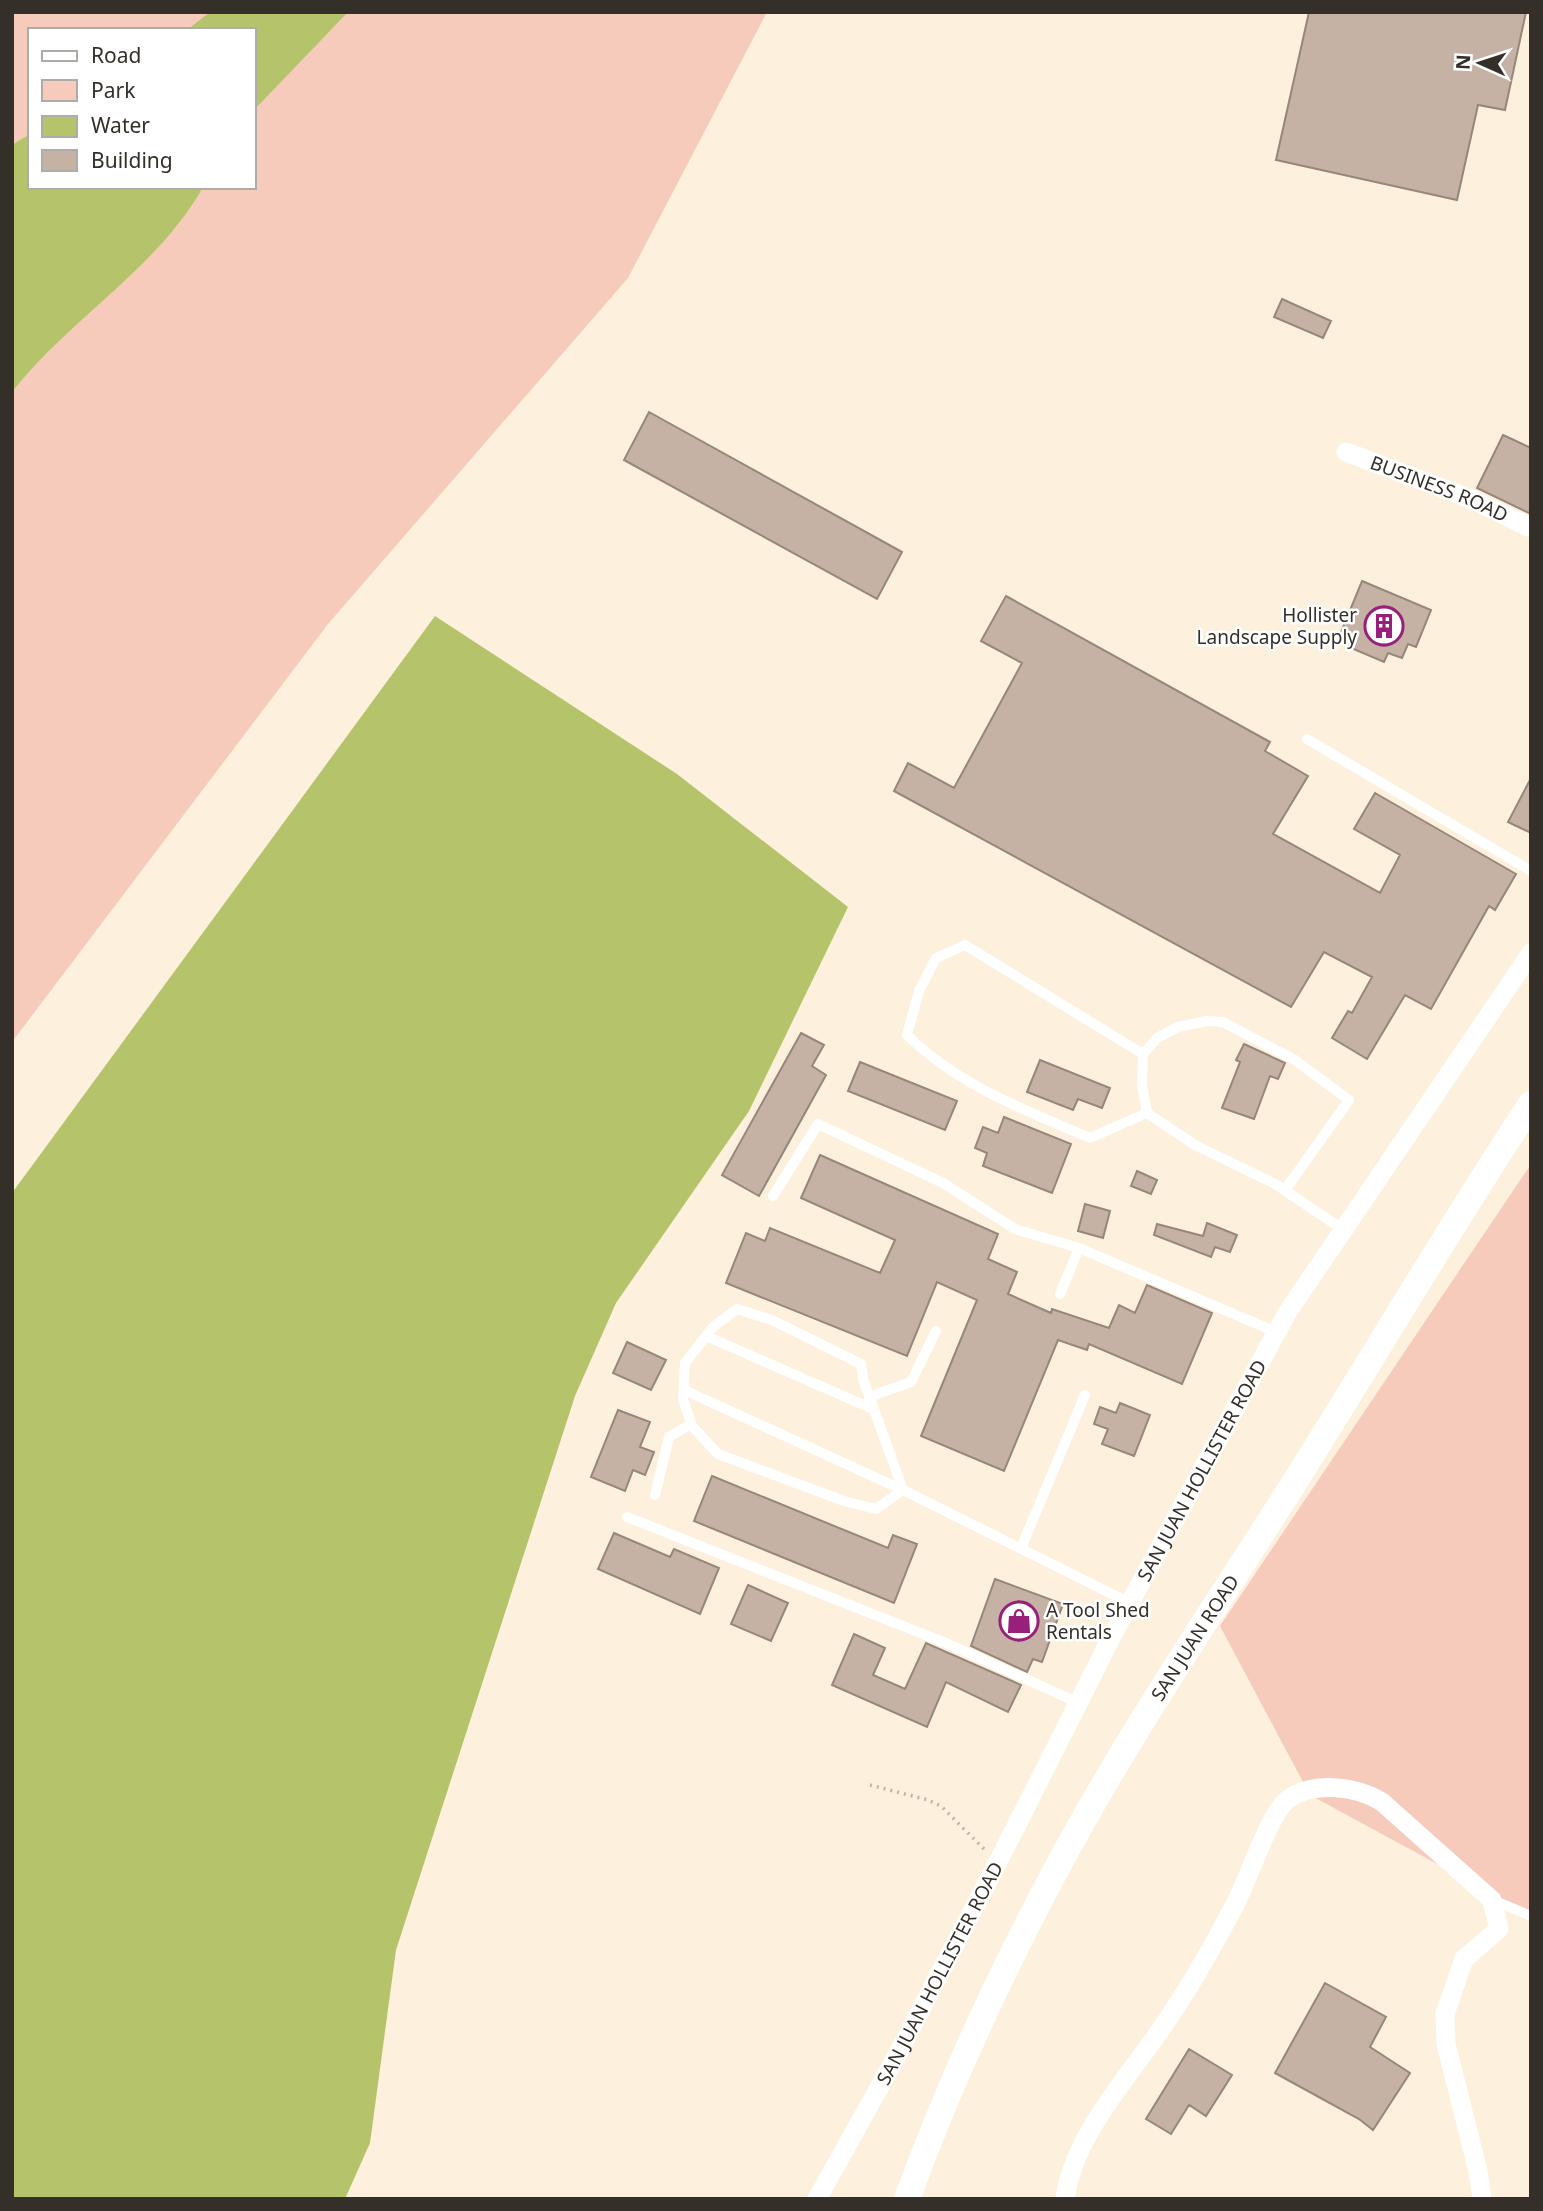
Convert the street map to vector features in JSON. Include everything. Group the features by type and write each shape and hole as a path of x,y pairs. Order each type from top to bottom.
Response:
{"main road":[{"name":"SAN JUAN ROAD","path":"907,2199 932,2132 989,2008 1050,1881 1084,1820 1164,1686 1531,1104"}],"street":[{"name":"BUSINESS ROAD","path":"1346,452 1471,499 1531,528"},
{"name":"SAN JUAN HOLLISTER ROAD","path":"817,2199 888,2072 1130,1603 1276,1332 1531,953"},
{"path":"1065,2199 1073,2165 1088,2134 1164,2026 1233,1909 1275,1816 1287,1800 1296,1794 1329,1788 1345,1788 1371,1795 1394,1811 1492,1900 1499,1929 1464,1959 1446,2014 1446,2044 1478,2171 1482,2199"}],"lane":[{"path":"1307,739 1531,871"},
{"path":"1143,1054 965,945 936,958 919,991 907,1035 926,1054 990,1096 1090,1138 1147,1113"},
{"path":"1285,1191 1349,1100 1295,1060 1223,1022 1207,1021 1178,1027 1157,1038 1143,1054 1142,1085 1147,1113 1195,1145 1285,1191 1344,1230"},
{"path":"773,1196 818,1124 943,1183 1015,1229 1079,1248 1276,1332"},
{"path":"1060,1294 1079,1248"},
{"path":"737,1309 772,1320 861,1364 873,1409 903,1490 876,1509 844,1501 718,1454 691,1424 683,1399 685,1363 713,1327 737,1309"},
{"path":"869,1397 911,1382 936,1331"},
{"path":"706,1336 873,1409"},
{"path":"684,1390 903,1490 1130,1603"},
{"path":"1021,1548 1085,1395"},
{"path":"654,1495 669,1437 691,1424"},
{"path":"627,1517 946,1643 1079,1703"},
{"path":"1492,1900 1531,1916"}],"path":[{"path":"870,1785 941,1806 998,1863"}],"green space":[{"path":"12,12 767,12 628,278 328,624 12,1042"},
{"path":"1531,1164 1531,1915 1310,1795 1220,1626"}],"water":[{"path":"210,12 348,12 256,108 256,28 190,28"},
{"path":"28,135 28,189 202,189 162,243 60,341 12,392 12,145"},
{"path":"435,616 677,774 848,907 749,1111 616,1303 575,1396 396,1950 370,2143 345,2199 12,2199 12,1193"}],"building":[{"path":"1309,12 1526,12 1505,110 1478,105 1457,200 1276,160"},
{"path":"1282,299 1331,321 1323,338 1274,317"},
{"path":"649,412 902,552 877,599 624,460"},
{"path":"1503,435 1531,448 1531,514 1477,488"},
{"name":"Hollister Landscape Supply","path":"1362,581 1431,610 1416,647 1408,644 1402,658 1388,653 1384,662 1337,642"},
{"path":"1006,596 1270,742 1265,751 1308,776 1273,834 1380,893 1400,855 1354,829 1375,793 1516,874 1495,910 1489,906 1431,1009 1405,995 1367,1059 1332,1038 1348,1011 1352,1013 1372,977 1324,952 1291,1007 894,791 908,763 954,788 1022,663 981,641"},
{"path":"1531,778 1531,833 1508,822"},
{"path":"801,1033 824,1045 812,1066 826,1075 759,1196 722,1175"},
{"path":"1244,1044 1285,1063 1278,1079 1270,1076 1254,1119 1222,1108 1240,1062 1236,1060"},
{"path":"1040,1060 1110,1088 1102,1108 1078,1099 1073,1110 1027,1092"},
{"path":"860,1062 957,1101 945,1130 848,1091"},
{"path":"1004,1117 1071,1144 1052,1193 983,1166 987,1153 975,1148 983,1127 998,1133"},
{"path":"820,1155 998,1234 988,1259 1017,1272 1008,1294 1051,1313 1052,1309 1109,1328 1119,1305 1135,1313 1147,1285 1212,1313 1182,1384 1089,1344 1087,1350 1058,1340 1004,1471 921,1436 977,1300 937,1282 907,1356 726,1283 746,1233 765,1241 770,1228 880,1273 895,1240 801,1198"},
{"path":"1137,1171 1157,1180 1151,1194 1131,1186"},
{"path":"1085,1204 1110,1211 1103,1238 1078,1231"},
{"path":"1207,1223 1237,1235 1230,1252 1215,1247 1211,1257 1154,1235 1157,1224 1203,1236"},
{"path":"627,1342 666,1360 651,1390 613,1373"},
{"path":"1120,1403 1150,1415 1134,1456 1102,1444 1108,1429 1094,1424 1100,1407 1116,1413"},
{"path":"618,1410 650,1422 640,1447 654,1452 645,1475 633,1470 625,1491 591,1477"},
{"path":"712,1476 888,1548 893,1535 917,1544 894,1603 694,1521"},
{"path":"614,1533 670,1557 674,1549 719,1568 700,1614 598,1569"},
{"name":"A Tool Shed Rentals","path":"995,1579 1063,1604 1042,1662 1033,1659 1027,1672 971,1646"},
{"path":"748,1585 788,1603 771,1641 731,1624"},
{"path":"854,1634 885,1648 873,1675 905,1689 926,1643 1021,1685 1008,1712 946,1682 927,1727 832,1685"},
{"path":"1325,1983 1386,2017 1370,2047 1410,2073 1373,2130 1359,2119 1275,2073"},
{"path":"1189,2049 1232,2075 1206,2116 1189,2105 1171,2134 1146,2119"}],"place":[{"name":"Hollister Landscape Supply","path":"1384,626"},
{"name":"A Tool Shed Rentals","path":"1019,1621"}]}
